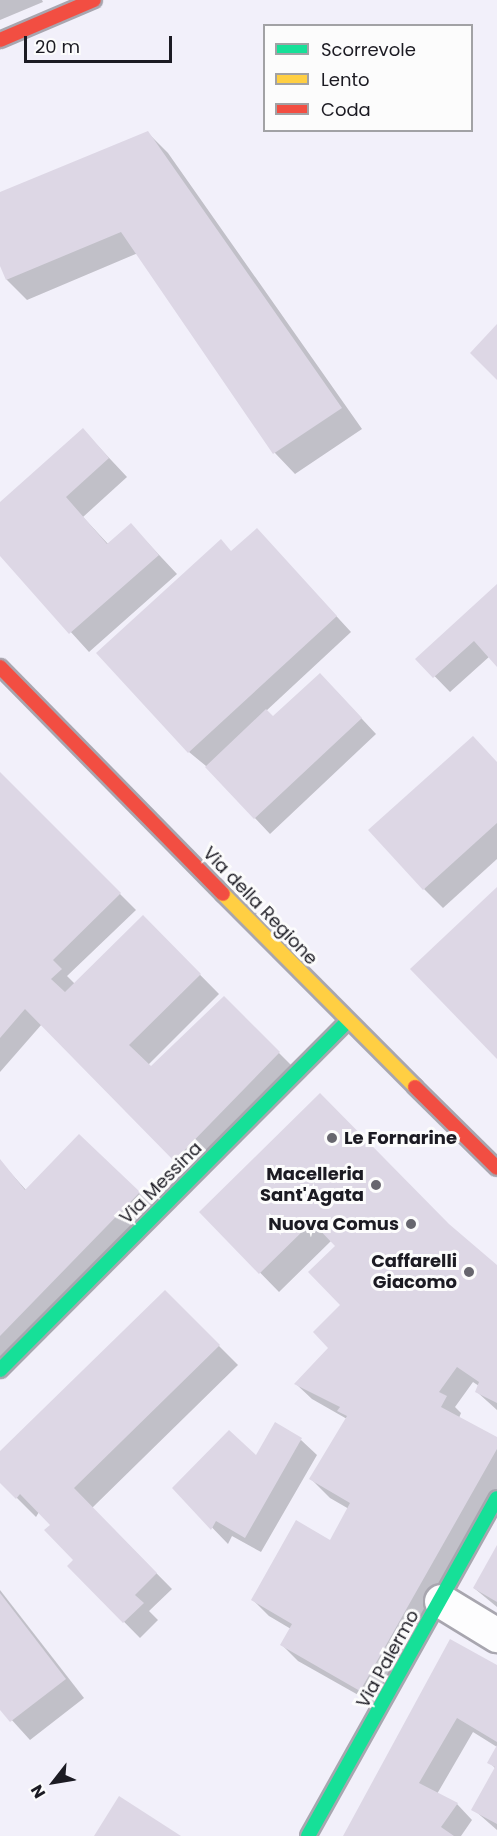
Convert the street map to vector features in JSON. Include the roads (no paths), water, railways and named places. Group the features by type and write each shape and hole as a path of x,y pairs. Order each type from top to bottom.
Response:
{"street":[{"path":"0,40 94,0"},
{"name":"Via della Regione","path":"0,668 348,1021 497,1168"},
{"name":"Via Messina","path":"0,1370 348,1021"},
{"name":"Via Palermo","path":"308,1836 497,1498"},
{"path":"441,1601 497,1635"}],"place":[{"name":"Le Fornarine","path":"332,1138"},
{"name":"Macelleria Sant'Agata","path":"376,1185"},
{"name":"Nuova Comus","path":"411,1224"},
{"name":"Caffarelli Giacomo","path":"469,1272"}]}
